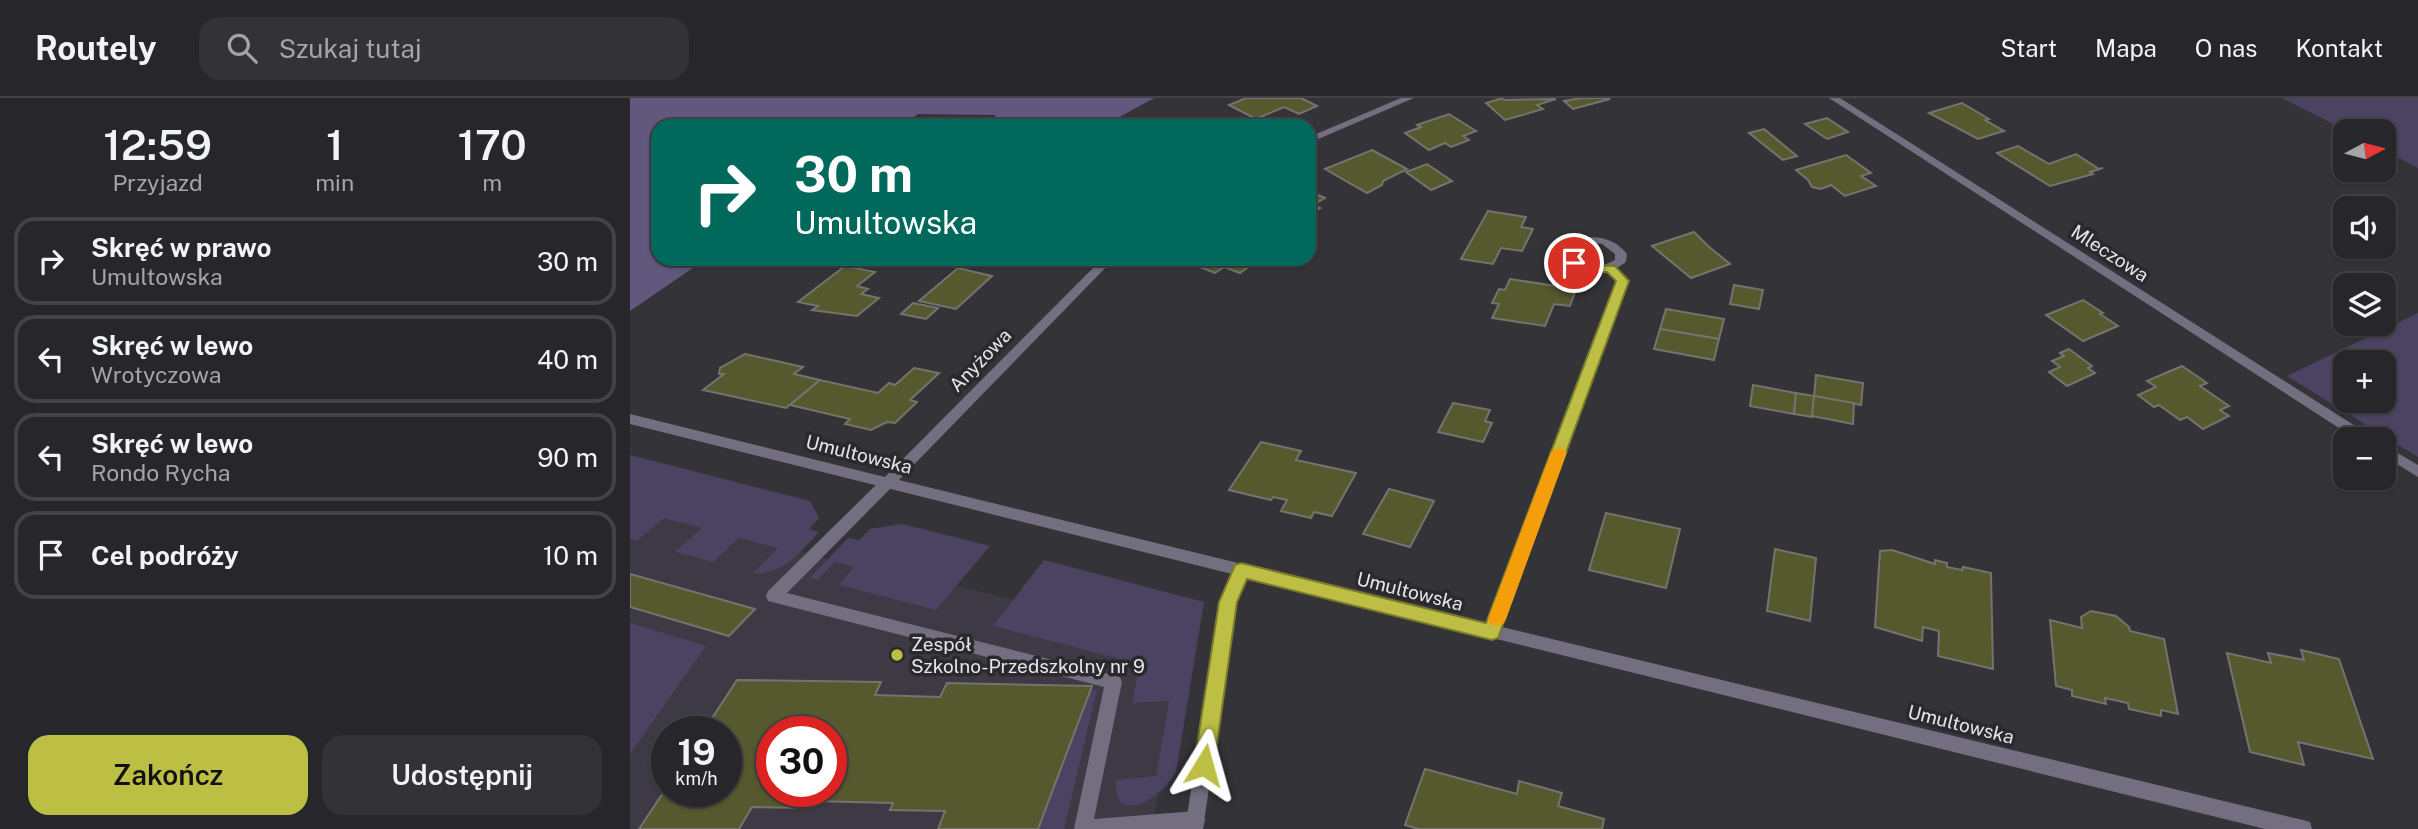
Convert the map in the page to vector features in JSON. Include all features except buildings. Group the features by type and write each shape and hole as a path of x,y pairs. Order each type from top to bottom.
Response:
{"street":[{"path":"1316,137 1409,98"},
{"name":"Mleczowa","path":"1834,98 2346,427"},
{"name":"Anyżowa","path":"1083,829 1114,682 774,596 1100,266"},
{"path":"1492,632 1623,281 1611,268"},
{"name":"Umultowska","path":"630,419 2303,829"},
{"path":"2396,458 2418,472"},
{"path":"1092,829 1195,824 1228,602 1241,570"}],"shaded area":[{"path":"630,98 1154,98 1116,119 996,119 995,115 918,114 910,119 651,119 651,266 696,266 630,311"},
{"path":"2282,98 2418,98 2418,168 2396,156 2396,119 2333,119 2333,124"},
{"path":"2418,313 2418,457 2396,443 2396,427 2369,427 2347,413 2396,413 2396,350 2341,350 2370,336 2396,336 2396,324"},
{"path":"2333,354 2333,404 2287,376"},
{"path":"630,455 810,501 819,518 809,529 819,532 782,567 763,573 753,573 778,548 739,538 713,562 675,552 702,528 664,518 637,541 630,539"},
{"name":"Zespół Szkolno-Przedszkolny nr 9","path":"630,506 837,561 842,556 1150,635 1179,676 1152,829 630,829"},
{"path":"902,524 990,546 936,610 839,585 854,567 835,562 818,580 810,578 848,538 859,540 870,529"},
{"path":"1044,560 1204,602 1176,772 1161,791 1140,804 1130,806 1122,803 1117,795 1116,780 1156,776 1169,701 1132,703 1140,664 993,626"},
{"path":"630,623 706,646 657,716 651,716 651,724 630,754"},
{"path":"1090,690 1097,690 1064,829 1038,829"}],"slow traffic":[{"path":"1497,619 1559,452"}],"place":[{"name":"Zespół Szkolno-Przedszkolny nr 9","path":"897,655"}],"route":[{"path":"1204,765 1228,602 1241,570 1492,632 1623,281 1611,268 1599,271 1574,263"}]}
